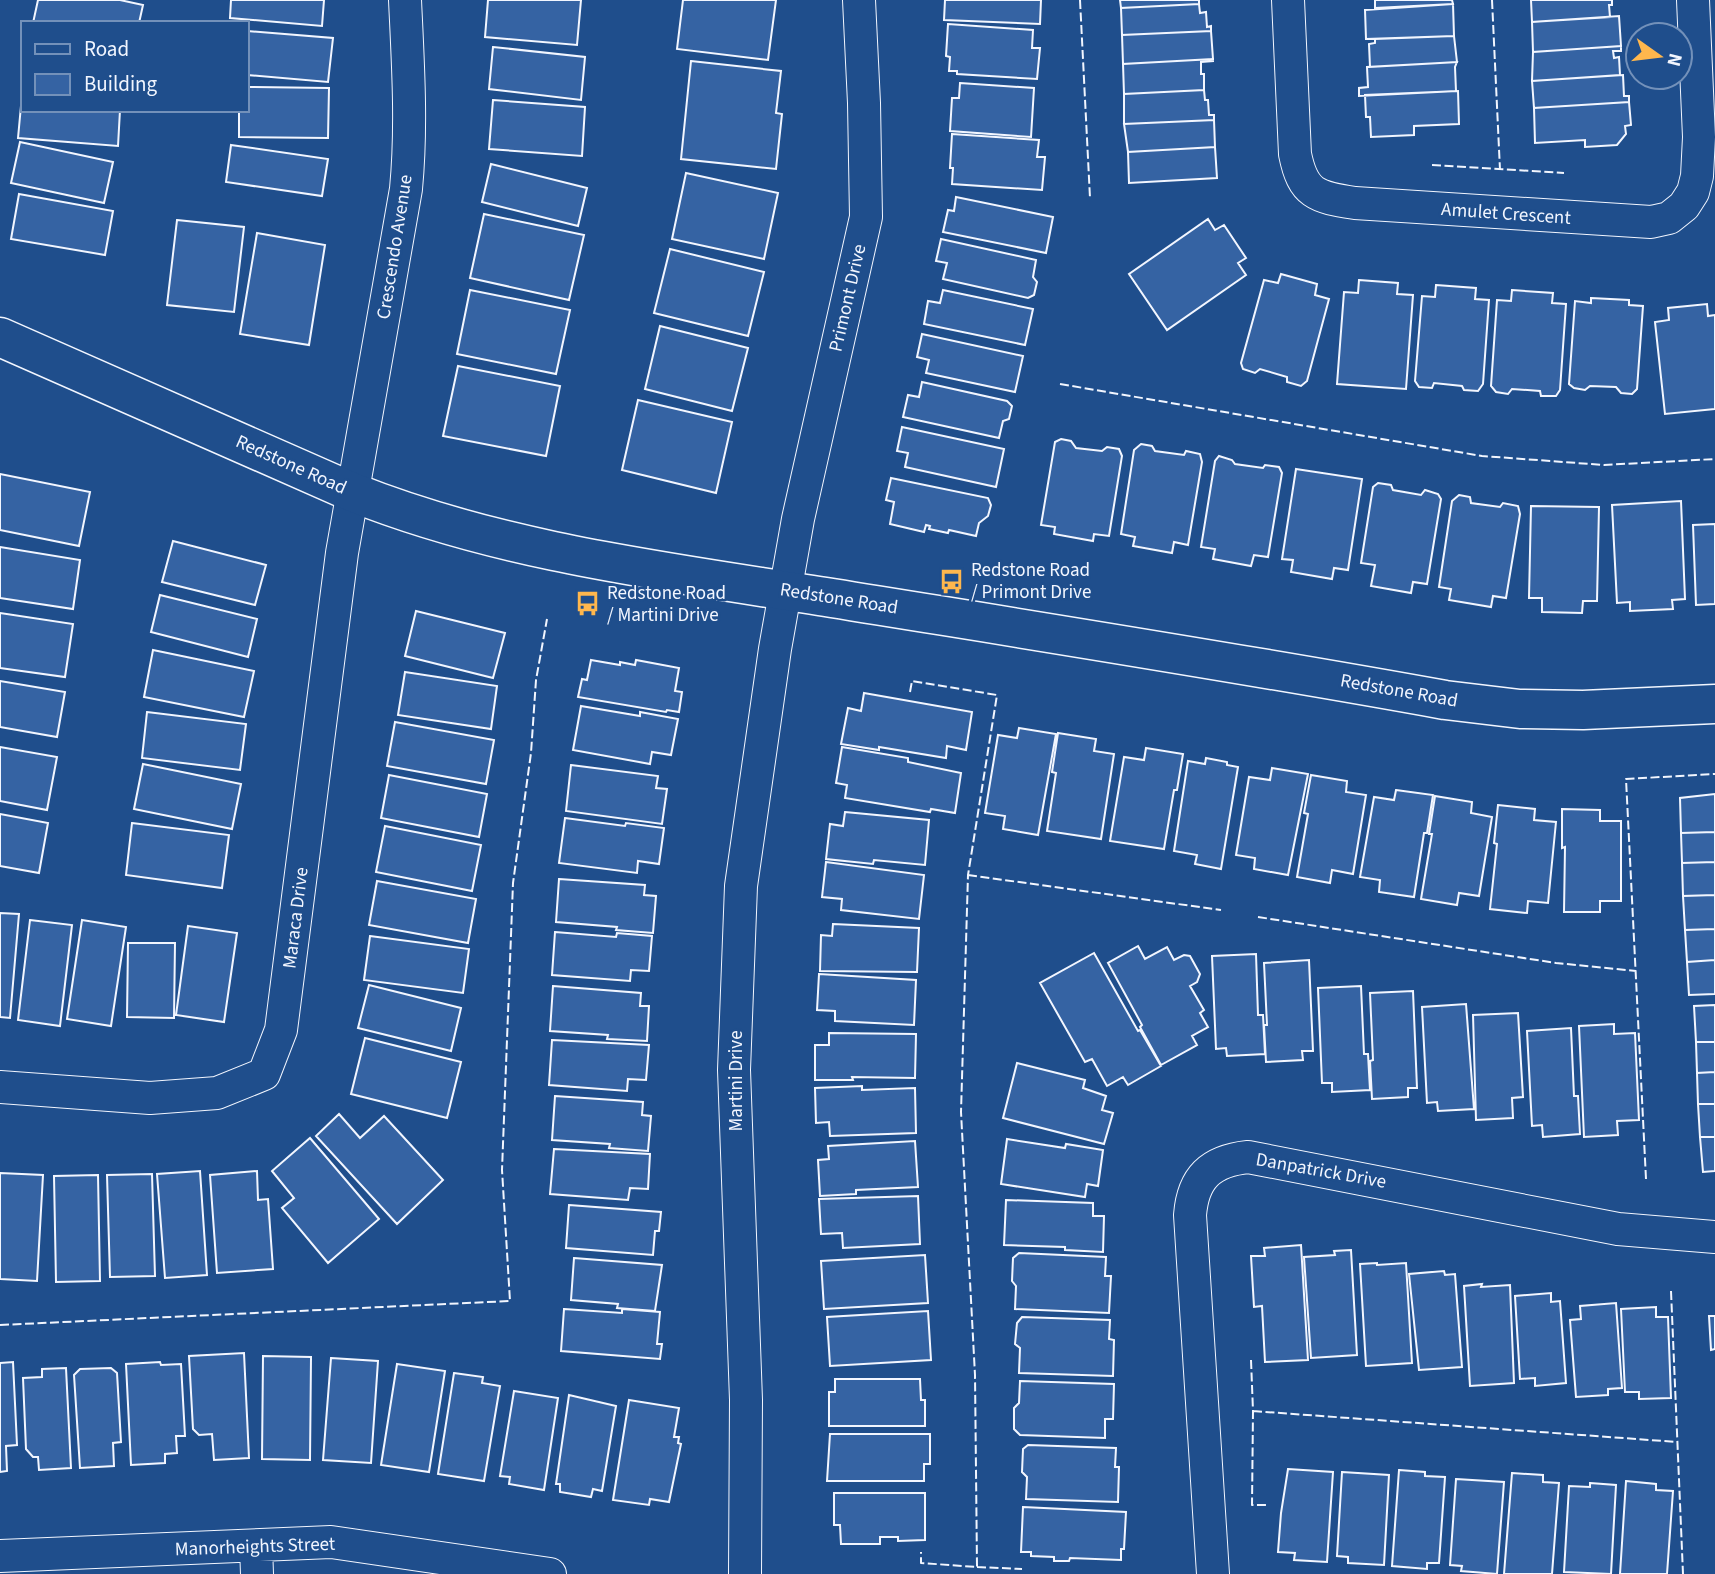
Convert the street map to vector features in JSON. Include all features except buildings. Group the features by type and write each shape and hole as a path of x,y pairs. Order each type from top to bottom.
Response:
{"street":[{"name":"Crescendo Avenue","path":"352,492 406,189 410,122 405,0"},
{"name":"Primont Drive","path":"786,591 798,519 866,217 859,0"},
{"name":"Amulet Crescent","path":"1288,0 1296,154 1299,172 1306,187 1317,194 1355,203 1651,222 1670,218 1684,206 1693,192 1697,176 1699,138 1693,0"},
{"name":"Redstone Road","path":"0,337 393,509 497,540 786,591 1444,700 1520,709 1583,710 1715,704"},
{"name":"Maraca Drive","path":"0,1087 149,1098 217,1093 264,1074 281,1030 352,492"},
{"name":"Martini Drive","path":"746,1574 746,1400 734,1070 741,886 786,591"},
{"name":"Danpatrick Drive","path":"1213,1574 1190,1215 1192,1196 1199,1180 1210,1170 1233,1159 1248,1157 1618,1229 1715,1237"},
{"name":"Manorheights Street","path":"0,1556 256,1560 331,1542 550,1574"}],"fence":[{"path":"1080,0 1090,198"},
{"path":"1492,0 1500,170"},
{"path":"1432,165 1564,173"},
{"path":"1060,384 1482,456 1604,465 1715,459"},
{"path":"0,1325 510,1301 502,1170 513,883 531,753 536,680 547,619"},
{"path":"910,692 912,681 997,695 968,875 961,1112 975,1375 977,1567 921,1563 921,1552"},
{"path":"1646,1179 1626,779 1715,774"},
{"path":"968,875 1221,910"},
{"path":"1258,917 1556,963 1636,971"},
{"path":"1671,1291 1683,1574"},
{"path":"1251,1360 1252,1505 1268,1505"},
{"path":"1253,1411 1677,1442"},
{"path":"977,1567 1022,1569"}],"place":[{"name":"Redstone Road / Primont Drive","path":"951,581"},
{"name":"Redstone Road / Martini Drive","path":"587,604"}]}
